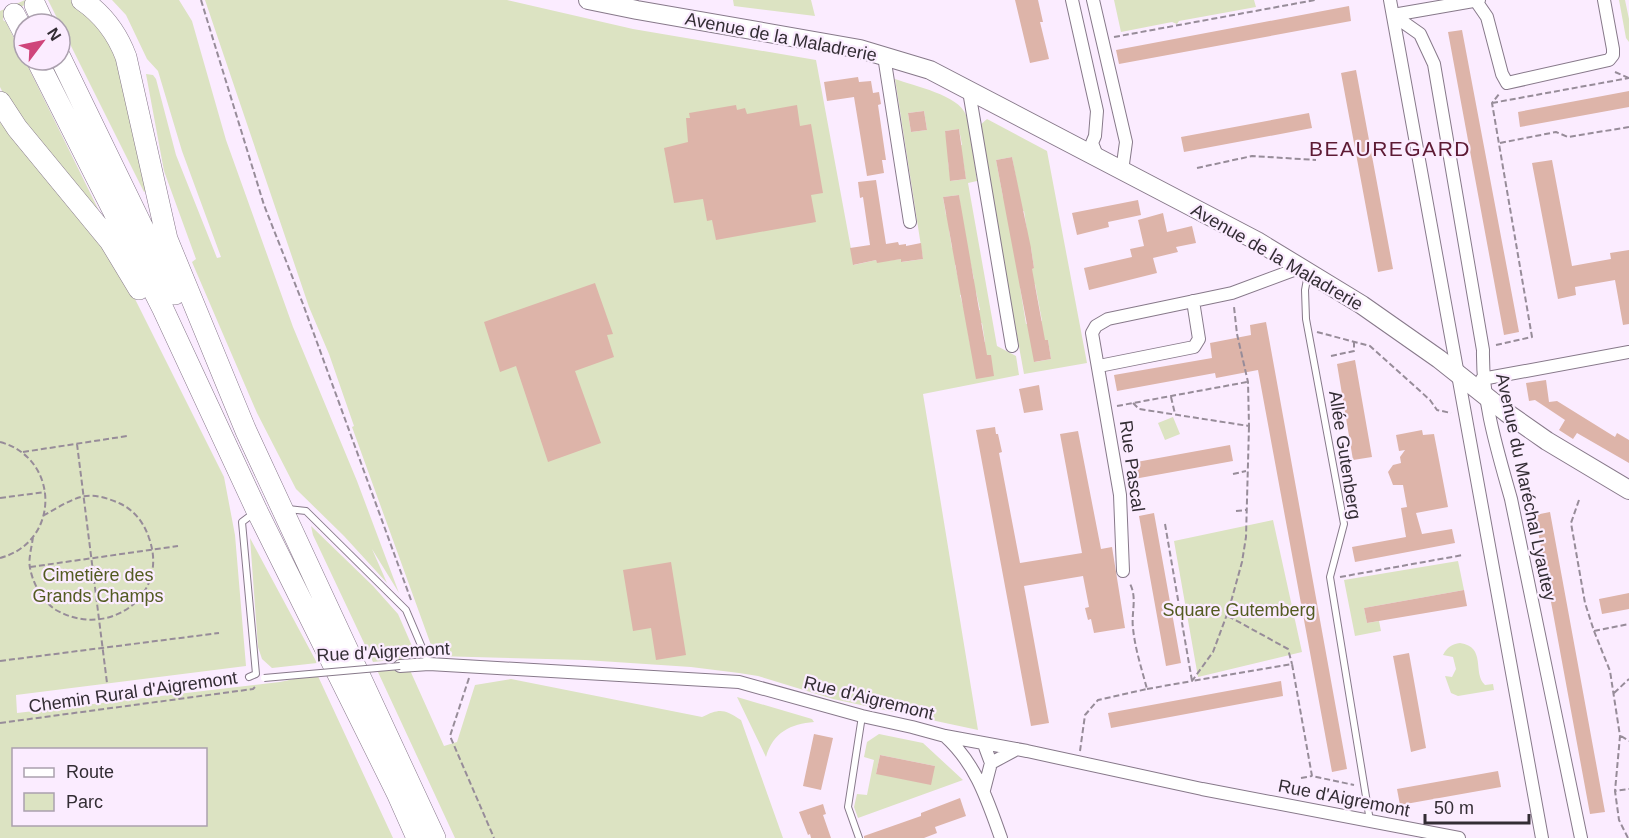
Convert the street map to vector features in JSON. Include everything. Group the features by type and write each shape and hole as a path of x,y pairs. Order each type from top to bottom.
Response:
{"highway":[{"path":"82,0 95,9 110,25 121,42 167,239 246,431 435,838"},
{"path":"35,5 38,12"},
{"path":"43,72 163,309 257,511 397,793 417,838"},
{"path":"67,72 179,302 246,431"},
{"path":"0,102 17,128 110,241 225,441"}],"main road":[{"name":"Avenue de la Maladrerie","path":"588,0 636,5 860,49 930,70 1257,241 1305,269 1362,305 1458,374 1483,387 1507,413 1547,441 1629,490"}],"street":[{"path":"1072,0 1097,111 1095,136 1092,143 1098,158"},
{"path":"1093,0 1126,142 1122,171"},
{"path":"1390,0 1542,838"},
{"path":"1393,15 1478,0 1487,17 1502,74 1507,83 1609,60 1613,55 1613,49 1604,0"},
{"name":"Avenue du Maréchal Lyautey","path":"1393,15 1420,34 1434,64 1482,350 1483,387 1496,449 1511,499 1581,838"},
{"path":"884,56 910,222"},
{"path":"969,91 1012,346"},
{"name":"Rue Pascal","path":"1123,571 1120,495 1092,333 1095,326 1108,319 1232,293 1305,269"},
{"path":"1098,366 1194,347 1199,339 1193,300"},
{"path":"1483,387 1629,352"},
{"name":"Rue d'Aigremont","path":"400,666 429,664 739,682 862,716 987,746 1017,749 1202,789 1459,838"},
{"path":"945,736 971,765 984,790 1000,838"},
{"path":"971,765 987,746"},
{"path":"984,790 991,763 987,746"},
{"path":"991,763 1017,749"}],"lane":[{"name":"Allée Gutenberg","path":"1305,269 1306,319 1344,524 1330,577 1370,821"},
{"path":"281,508 306,511 406,610 429,664"},
{"name":"Rue d'Aigremont","path":"257,511 242,522 256,674 248,679 400,666"},
{"path":"859,838 848,807 862,716"}],"path":[{"path":"201,0 264,205 303,304 414,609"},
{"path":"1102,40 1315,0"},
{"path":"1482,350 1532,337 1492,103 1629,78"},
{"path":"1500,143 1556,132 1568,137 1629,127"},
{"path":"1197,168 1252,156 1316,160"},
{"path":"1192,681 1213,652 1227,615 1242,562 1246,537 1248,382 1237,334 1232,293"},
{"path":"1308,332 1320,332 1370,346 1430,400 1437,410 1457,414"},
{"path":"1331,356 1354,351 1354,342"},
{"path":"1105,408 1248,382"},
{"path":"1171,396 1175,414"},
{"path":"1133,403 1139,409 1249,426"},
{"path":"23,452 127,436"},
{"path":"0,442 23,452 34,463 45,492 44,515 33,537 22,548 0,558"},
{"path":"77,444 107,683"},
{"path":"1233,474 1246,471"},
{"path":"0,498 45,492"},
{"path":"33,537 29,567 38,591 54,609 73,619 100,621 123,613 142,596 152,574 154,550 145,526 129,508 109,498 83,496 44,515"},
{"path":"1579,500 1571,523 1585,603 1610,671 1614,693 1620,736 1615,791 1619,820 1628,838"},
{"path":"1236,511 1246,510"},
{"path":"1165,524 1192,681"},
{"path":"29,567 178,546"},
{"path":"1334,578 1463,555"},
{"path":"1123,571 1132,588 1135,600 1132,627 1147,689"},
{"path":"1227,615 1288,649 1312,776"},
{"path":"1594,631 1629,624"},
{"path":"0,661 219,633"},
{"path":"1080,762 1085,716 1098,700 1147,689 1292,664"},
{"path":"472,667 450,736 494,838"},
{"name":"Chemin Rural d'Aigremont","path":"0,723 253,689 264,678"},
{"path":"1614,693 1629,680"},
{"path":"1620,736 1629,741"},
{"path":"1301,778 1312,776 1364,787"},
{"path":"1615,791 1629,789"}],"green space":[{"path":"25,0 35,0 4,15 3,20 12,34 12,72 31,72 104,221 0,87 0,11"},
{"path":"48,0 72,0 79,5 115,48 146,191 144,192 72,48 72,12 54,12"},
{"path":"112,0 179,0 192,21 226,140 293,327 357,481 399,593 372,549 387,583 296,489 257,413 192,262 196,259 164,171 146,74 153,75 156,79 176,155 217,258 221,257 182,151 158,71 147,59 126,15"},
{"path":"205,0 507,0 633,29 816,60 854,265 876,260 877,262 901,259 902,262 923,259 895,79 935,92 955,102 966,115 971,139 977,181 968,183 997,346 1016,356 1019,375 923,394 978,730 833,699 758,676 739,673 691,667 585,660 435,656 352,427 354,426 329,354 309,307","holes":["924,111 927,130 911,132 908,113","959,129 962,145 948,147 945,131","963,160 966,179 951,181 948,162","959,195 961,212 946,215 943,197","964,227 967,245 952,248 949,230","970,261 974,279 959,282 955,265","976,292 980,310 965,313 960,295","982,323 985,342 970,344 967,326"]},
{"path":"733,0 811,0 815,16 734,6"},
{"path":"1114,0 1254,0 1256,7 1179,21 1177,24 1172,22 1121,32"},
{"path":"1619,0 1625,0 1629,19 1629,42 1626,38"},
{"path":"987,119 1047,151 1087,363 1024,374 979,126","holes":["1012,157 1019,194 1003,197 996,160","1024,211 1027,231 1008,214","1031,248 1034,268 1018,271","1035,284 1042,321 1026,324 1020,287","1048,340 1051,359 1034,362"]},
{"name":"Cimetière des Grands Champs","path":"0,122 116,261 224,477 235,535 246,666 16,695 17,713 280,682 317,674 393,838 0,838"},
{"path":"1173,417 1180,434 1165,440 1158,423"},
{"name":"Square Gutemberg","path":"1273,520 1302,652 1198,677 1174,541"},
{"path":"311,526 373,586 398,614 412,646 402,659 373,662 313,535"},
{"path":"250,538 317,663 272,668 262,659 258,647"},
{"path":"1458,561 1464,590 1364,608 1367,623 1379,621 1381,631 1355,636 1344,580"},
{"path":"1460,643 1468,645 1473,650 1481,680 1485,685 1493,684 1494,690 1458,696 1451,693 1445,676 1452,677 1456,669 1453,657 1443,655 1450,646"},
{"path":"409,668 444,746 457,742 475,685 511,679 702,717 718,711 730,714 741,720 783,838 455,838 377,670"},
{"path":"737,697 812,719 814,722 791,727 778,735 766,757"},
{"path":"879,734 923,743 963,780 858,818 854,807 857,794 867,795 874,760 864,757 867,742","holes":["880,755 935,766 876,774"]}],"building":[{"path":"1015,0 1038,0 1043,22 1040,22 1049,59 1030,63"},
{"path":"1349,6 1351,21 1119,64 1116,50"},
{"path":"1462,30 1519,332 1504,335 1448,32"},
{"path":"1356,70 1393,269 1378,272 1341,73"},
{"path":"858,77 859,82 871,81 873,93 879,92 881,104 878,105 886,160 882,160 884,173 867,176 854,97 827,101 824,82"},
{"path":"1629,91 1629,107 1520,127 1518,112"},
{"path":"736,105 737,110 745,108 747,114 797,105 800,126 811,124 823,193 811,195 816,222 716,240 712,220 707,221 703,199 674,203 664,148 688,142 686,118 690,118 689,113"},
{"path":"924,111 927,130 911,132 908,113"},
{"path":"1309,113 1312,128 1184,152 1181,137"},
{"path":"959,129 966,179 950,181 945,131"},
{"path":"1012,157 1031,248 1034,268 1032,269 1045,340 1048,340 1051,359 1034,362 996,160"},
{"path":"1552,160 1572,266 1611,259 1610,253 1629,250 1629,324 1623,325 1615,280 1575,287 1576,295 1558,299 1532,163"},
{"path":"876,180 886,244 898,242 899,245 906,244 906,246 921,243 923,259 901,262 901,259 877,263 876,260 853,265 850,248 870,245 863,197 860,198 858,182"},
{"path":"959,195 987,355 991,355 994,376 976,379 943,197"},
{"path":"1138,200 1141,215 1108,222 1109,227 1077,235 1072,213"},
{"path":"1163,213 1167,232 1192,226 1196,243 1176,247 1178,252 1153,258 1157,273 1089,290 1084,268 1132,257 1130,249 1144,246 1138,220"},
{"path":"595,283 613,334 607,335 614,357 575,371 601,443 548,462 516,366 500,372 484,322"},
{"path":"1266,322 1347,769 1332,772 1258,370 1216,378 1215,373 1117,391 1114,375 1212,358 1210,343 1251,335 1250,325"},
{"path":"1355,360 1372,457 1353,460 1337,364"},
{"path":"1546,380 1549,402 1557,401 1615,437 1617,433 1629,440 1629,463 1577,433 1573,439 1559,430 1565,420 1535,400 1529,401 1526,383"},
{"path":"1039,385 1043,410 1024,413 1019,389"},
{"path":"995,427 1002,452 999,453 1020,563 1082,553 1060,434 1078,431 1101,549 1112,547 1125,628 1094,633 1091,619 1088,620 1085,608 1089,607 1083,576 1024,586 1049,723 1031,726 976,430"},
{"path":"1422,430 1423,435 1434,434 1448,507 1416,513 1422,534 1452,529 1455,543 1355,562 1352,547 1406,537 1401,508 1407,507 1403,485 1393,485 1388,472 1393,465 1401,463 1400,457 1405,450 1399,451 1396,435"},
{"path":"1230,445 1233,461 1134,479 1131,463"},
{"path":"1550,512 1605,812 1590,814 1535,515"},
{"path":"1154,513 1181,663 1166,666 1139,516"},
{"path":"671,562 686,655 656,660 651,628 633,631 623,570"},
{"path":"1464,590 1467,606 1367,623 1364,608"},
{"path":"1629,593 1629,609 1602,614 1599,599"},
{"path":"1409,653 1426,748 1411,752 1393,656"},
{"path":"1281,681 1283,696 1111,728 1108,713"},
{"path":"814,734 833,738 821,790 803,786"},
{"path":"880,755 935,766 931,785 876,774"},
{"path":"1498,771 1501,787 1400,805 1397,789"},
{"path":"960,798 966,816 935,827 937,833 924,838 864,838 864,836 921,816 921,813"},
{"path":"823,804 826,814 823,815 831,838 811,838 799,812"}],"district":[{"name":"BEAUREGARD","path":"1390,149"}]}
